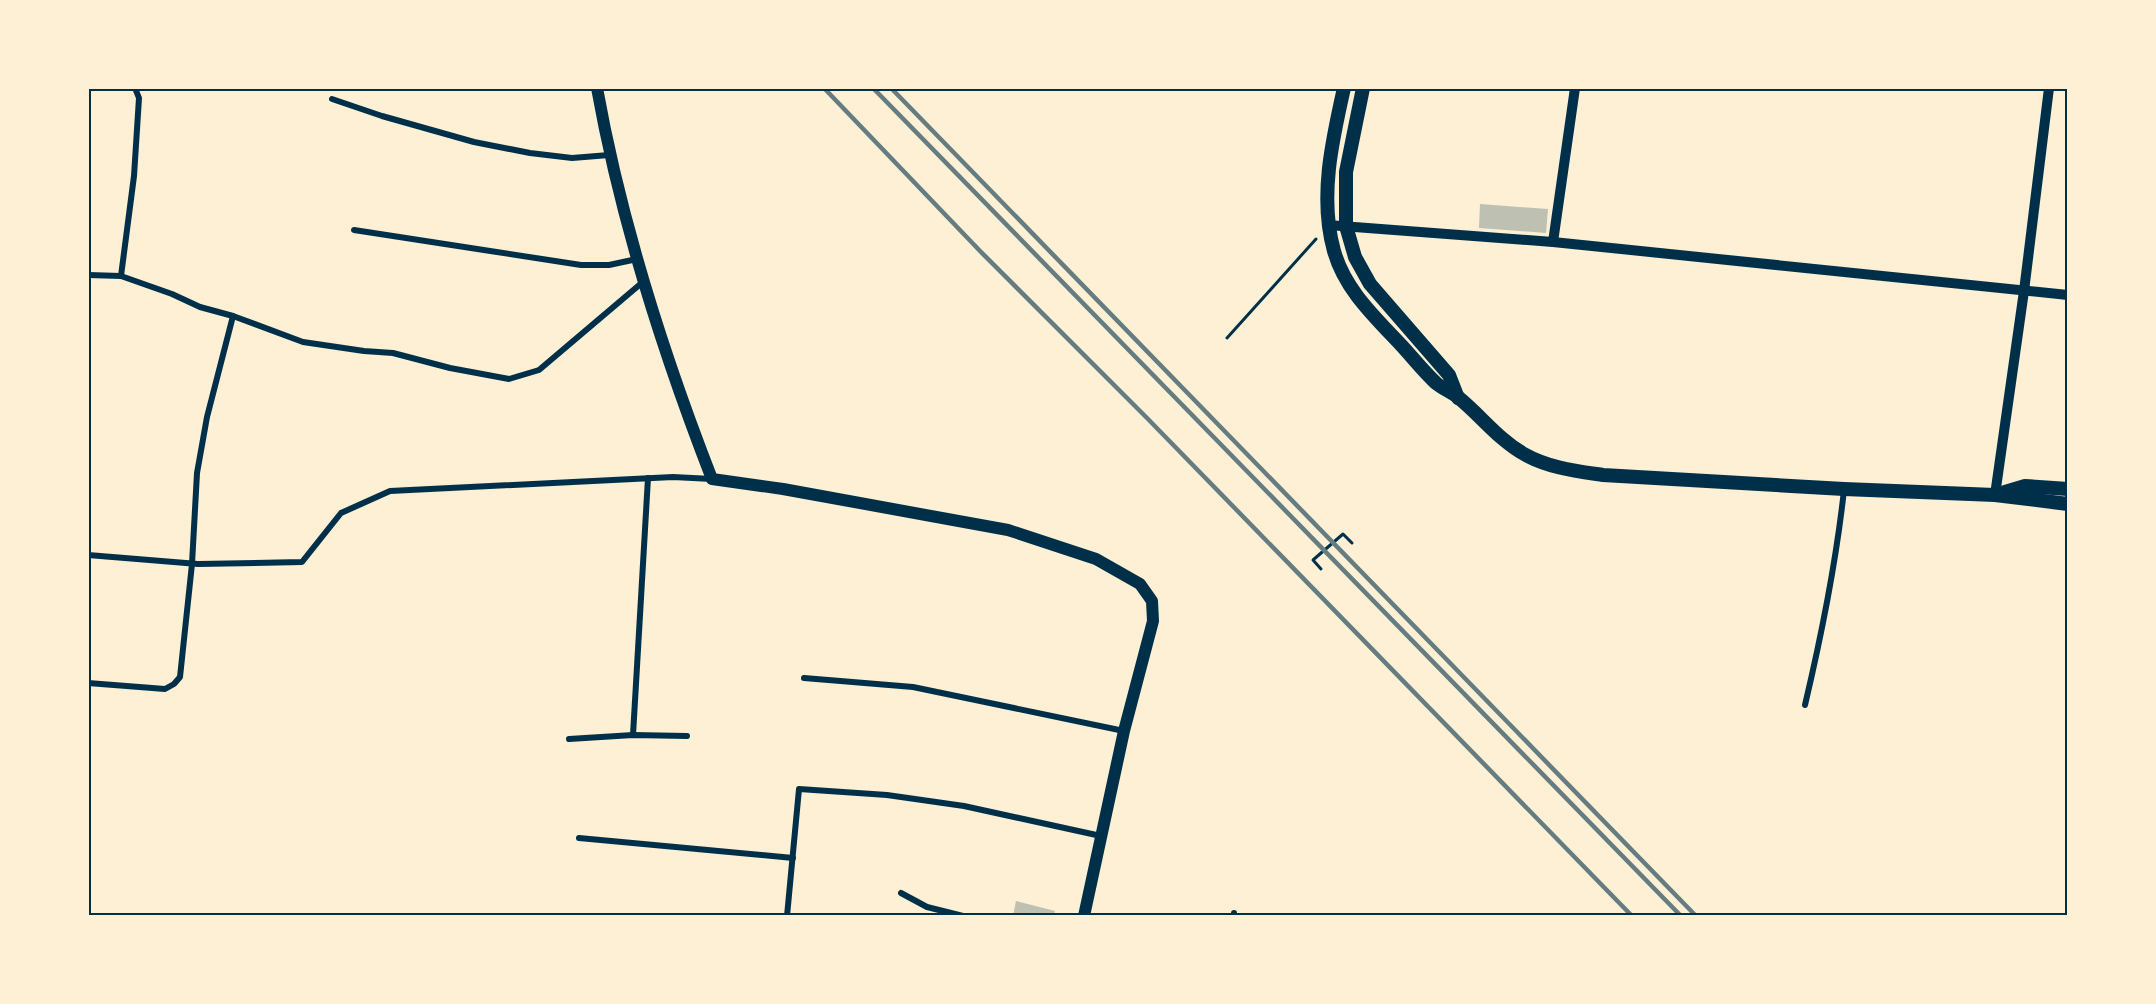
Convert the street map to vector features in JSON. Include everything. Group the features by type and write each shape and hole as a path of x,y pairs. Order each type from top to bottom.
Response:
{"main road":[{"path":"597,88 609,155 637,259 681,399 712,479 783,489 1008,530 1096,559 1140,584 1152,601 1153,621 1124,731 1084,915"},
{"path":"1344,88 1328,174 1328,225 1338,266 1347,284 1437,384 1458,398 1504,441 1522,453 1543,464 1571,470 1683,480 1995,495 2067,504"},
{"path":"1363,88 1346,172 1346,226 1355,257 1370,284 1449,375 1458,398"},
{"path":"1995,495 2025,486 2067,489"}],"street":[{"path":"121,276 134,176 139,98 135,88"},
{"path":"1553,242 1575,88"},
{"path":"1995,495 2024,291 2049,88"},
{"path":"332,99 474,142 530,153 572,158 609,155"},
{"path":"1328,225 1553,242 2067,295"},
{"path":"354,231 581,265 609,265 637,259"},
{"path":"88,275 121,276 172,294 200,307 303,342 393,353 450,368 509,379 539,370 644,280"},
{"path":"88,683 165,689 180,677 192,564 197,473 210,406 232,316"},
{"path":"88,555 192,564 302,562 341,513 390,491 673,477 712,479"},
{"path":"633,735 648,478"},
{"path":"1805,705 1837,553 1844,489"},
{"path":"804,678 913,687 1124,731"},
{"path":"569,739 633,735 687,736"},
{"path":"787,915 799,789 887,795 964,806 1101,836"},
{"path":"579,838 793,858"},
{"path":"902,893 927,907 963,915"}],"path":[{"path":"1227,338 1328,225"},
{"path":"1321,570 1313,560 1343,534 1352,543"}],"building":[{"path":"1480,204 1548,209 1546,233 1479,228"},
{"path":"1016,901 1055,911 1054,916 1013,916"}],"railway":[{"path":"824,88 980,251 1147,418 1632,916"},
{"path":"873,88 1681,916"},
{"path":"891,88 1696,916"}]}
